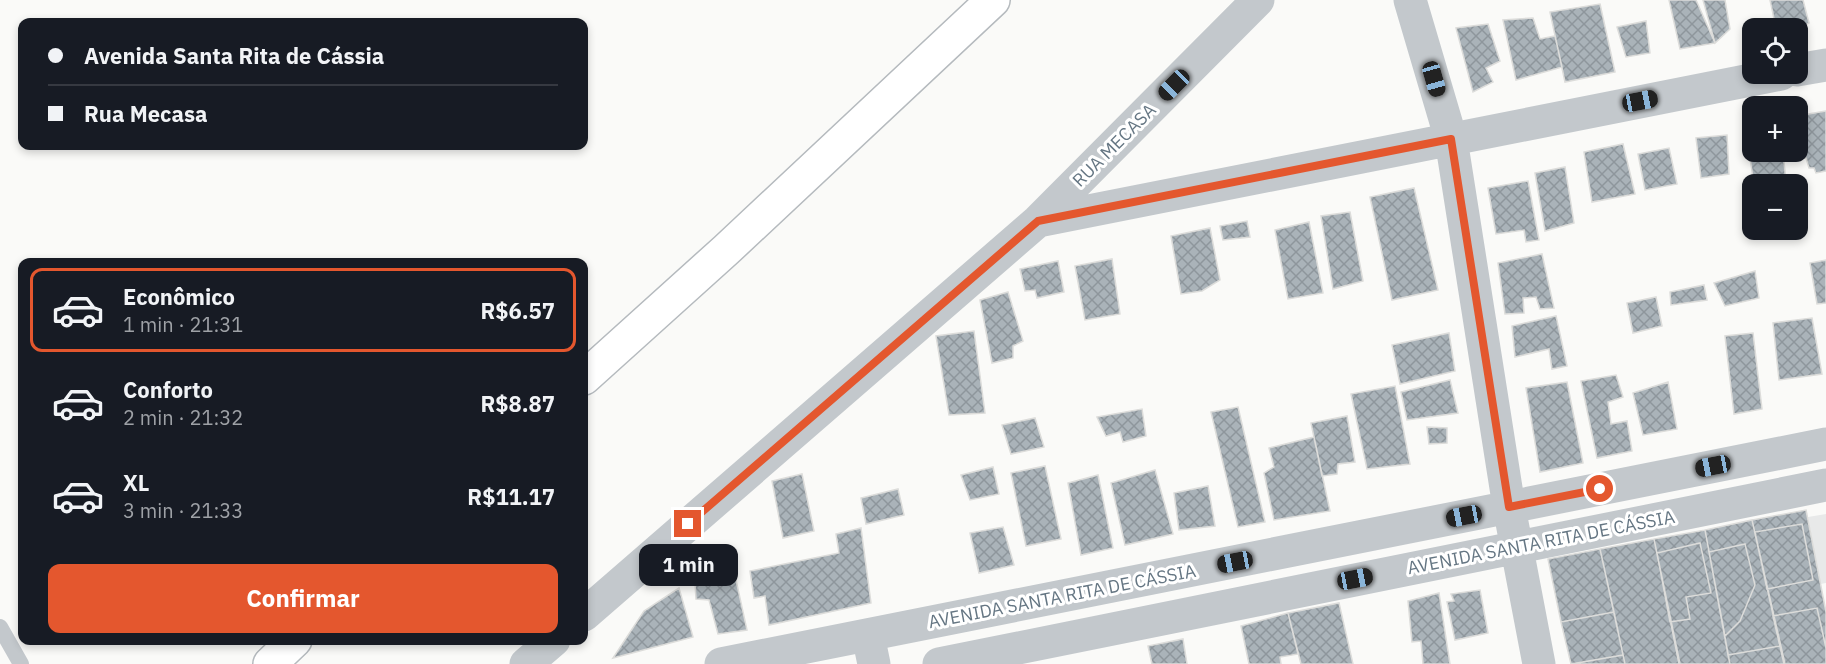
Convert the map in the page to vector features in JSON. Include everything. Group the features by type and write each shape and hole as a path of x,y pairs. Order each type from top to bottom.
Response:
{"main road":[{"path":"588,374 726,250 993,0"},
{"path":"270,664 290,645"}],"street":[{"name":"RUA MECASA","path":"588,612 1038,221 1258,0"},
{"path":"1410,0 1451,139 1509,507 1539,664"},
{"path":"1808,68 1826,64"},
{"path":"1038,221 1742,82"},
{"name":"AVENIDA SANTA RITA DE CÁSSIA","path":"721,664 871,649 1509,507 1826,444"},
{"name":"AVENIDA SANTA RITA DE CÁSSIA","path":"939,664 1826,485"},
{"path":"526,664 548,645"}],"lane":[{"path":"0,627 21,664"}],"shaded area":[{"path":"1826,514 1826,583 1820,584 1808,517"}],"building":[{"path":"1669,0 1696,0 1715,43 1680,49"},
{"path":"1703,0 1725,0 1730,29 1715,43"},
{"path":"1770,0 1803,0 1808,18 1774,18"},
{"path":"1600,4 1615,72 1565,82 1550,12"},
{"path":"1533,18 1540,39 1555,36 1562,67 1516,80 1503,20"},
{"path":"1646,21 1650,53 1626,57 1617,27"},
{"path":"1488,24 1500,61 1486,68 1493,82 1473,92 1456,28"},
{"path":"1826,111 1826,171 1816,173 1814,168 1809,168 1808,114"},
{"path":"1727,135 1729,174 1701,178 1696,138"},
{"path":"1623,144 1635,194 1592,202 1584,152"},
{"path":"1669,148 1677,184 1645,190 1638,154"},
{"path":"1751,162 1784,162 1785,174 1752,174"},
{"path":"1565,167 1574,223 1545,231 1535,173"},
{"path":"1528,181 1539,240 1526,242 1524,230 1496,234 1488,188"},
{"path":"1414,188 1438,290 1392,300 1370,197"},
{"path":"1350,212 1363,281 1333,289 1321,216"},
{"path":"1247,221 1250,237 1223,240 1220,226"},
{"path":"1309,222 1323,293 1288,299 1275,230"},
{"path":"1210,228 1220,280 1202,291 1181,294 1171,236"},
{"path":"1542,254 1554,308 1540,309 1536,297 1523,298 1524,313 1505,314 1498,263"},
{"path":"1112,259 1120,314 1085,320 1075,266"},
{"path":"1826,260 1826,303 1817,304 1810,263"},
{"path":"1058,261 1064,292 1037,298 1035,290 1025,291 1020,269"},
{"path":"1755,271 1759,298 1725,306 1714,283"},
{"path":"1704,285 1707,300 1671,305 1670,292"},
{"path":"1008,292 1023,341 1013,346 1013,358 992,363 980,300"},
{"path":"1656,297 1662,326 1633,333 1627,303"},
{"path":"1556,316 1567,366 1552,369 1549,349 1515,357 1512,326"},
{"path":"1812,318 1822,374 1779,380 1773,323"},
{"path":"974,331 985,413 949,415 936,336"},
{"path":"1449,333 1455,371 1400,384 1392,345"},
{"path":"1753,333 1762,409 1734,414 1725,336"},
{"path":"1616,375 1623,397 1608,402 1611,424 1627,421 1632,451 1597,458 1581,381"},
{"path":"1450,380 1458,413 1407,420 1401,392"},
{"path":"1567,382 1583,463 1540,472 1526,388"},
{"path":"1668,382 1677,429 1643,435 1633,393"},
{"path":"1395,386 1410,464 1367,469 1351,394"},
{"path":"1238,407 1265,522 1238,527 1211,412"},
{"path":"1142,409 1146,436 1123,442 1120,432 1106,436 1097,417"},
{"path":"1347,416 1355,462 1338,464 1337,474 1322,476 1311,423"},
{"path":"1035,418 1044,447 1011,454 1002,425"},
{"path":"1427,427 1447,428 1447,443 1429,444"},
{"path":"1314,437 1330,511 1274,520 1264,473 1274,467 1269,448"},
{"path":"1045,466 1061,539 1026,546 1011,473"},
{"path":"993,467 999,494 970,500 961,475"},
{"path":"1155,470 1173,534 1125,545 1111,483"},
{"path":"802,474 814,531 783,538 772,481"},
{"path":"1098,475 1113,548 1081,555 1068,483"},
{"path":"1208,486 1215,526 1179,530 1174,493"},
{"path":"898,489 904,515 866,524 861,498"},
{"path":"1806,510 1826,612 1826,664 1785,664 1752,520"},
{"path":"1752,520 1780,646 1728,655 1705,530"},
{"path":"1802,524 1813,580 1767,589 1755,532"},
{"path":"1003,527 1014,565 979,573 970,533"},
{"path":"861,528 871,603 769,625 765,596 754,598 750,571 839,553 836,534"},
{"path":"1705,530 1730,664 1680,664 1654,539"},
{"path":"1654,539 1679,664 1625,664 1600,549"},
{"path":"1700,543 1711,593 1686,597 1690,619 1670,622 1657,553"},
{"path":"1745,544 1755,585 1740,621 1725,636 1709,552"},
{"path":"1600,549 1614,612 1561,622 1548,559"},
{"path":"731,557 747,630 718,634 709,600 696,599 694,567"},
{"path":"679,588 693,637 613,658 644,611"},
{"path":"1480,590 1488,633 1455,640 1447,602 1454,601 1451,594"},
{"path":"1439,593 1450,664 1423,664 1421,641 1412,642 1408,601"},
{"path":"1339,603 1353,664 1301,664 1288,613"},
{"path":"1817,608 1826,648 1826,664 1784,664 1773,616"},
{"path":"1614,612 1623,655 1571,664 1561,622"},
{"path":"1288,613 1298,654 1280,657 1281,664 1249,664 1241,626"},
{"path":"1183,639 1187,664 1152,664 1148,646"},
{"path":"1780,646 1785,664 1730,664 1728,655"},
{"path":"1623,655 1625,664 1572,664"}],"route":[{"path":"688,524 1038,221 1451,139 1509,507 1600,489"}]}
